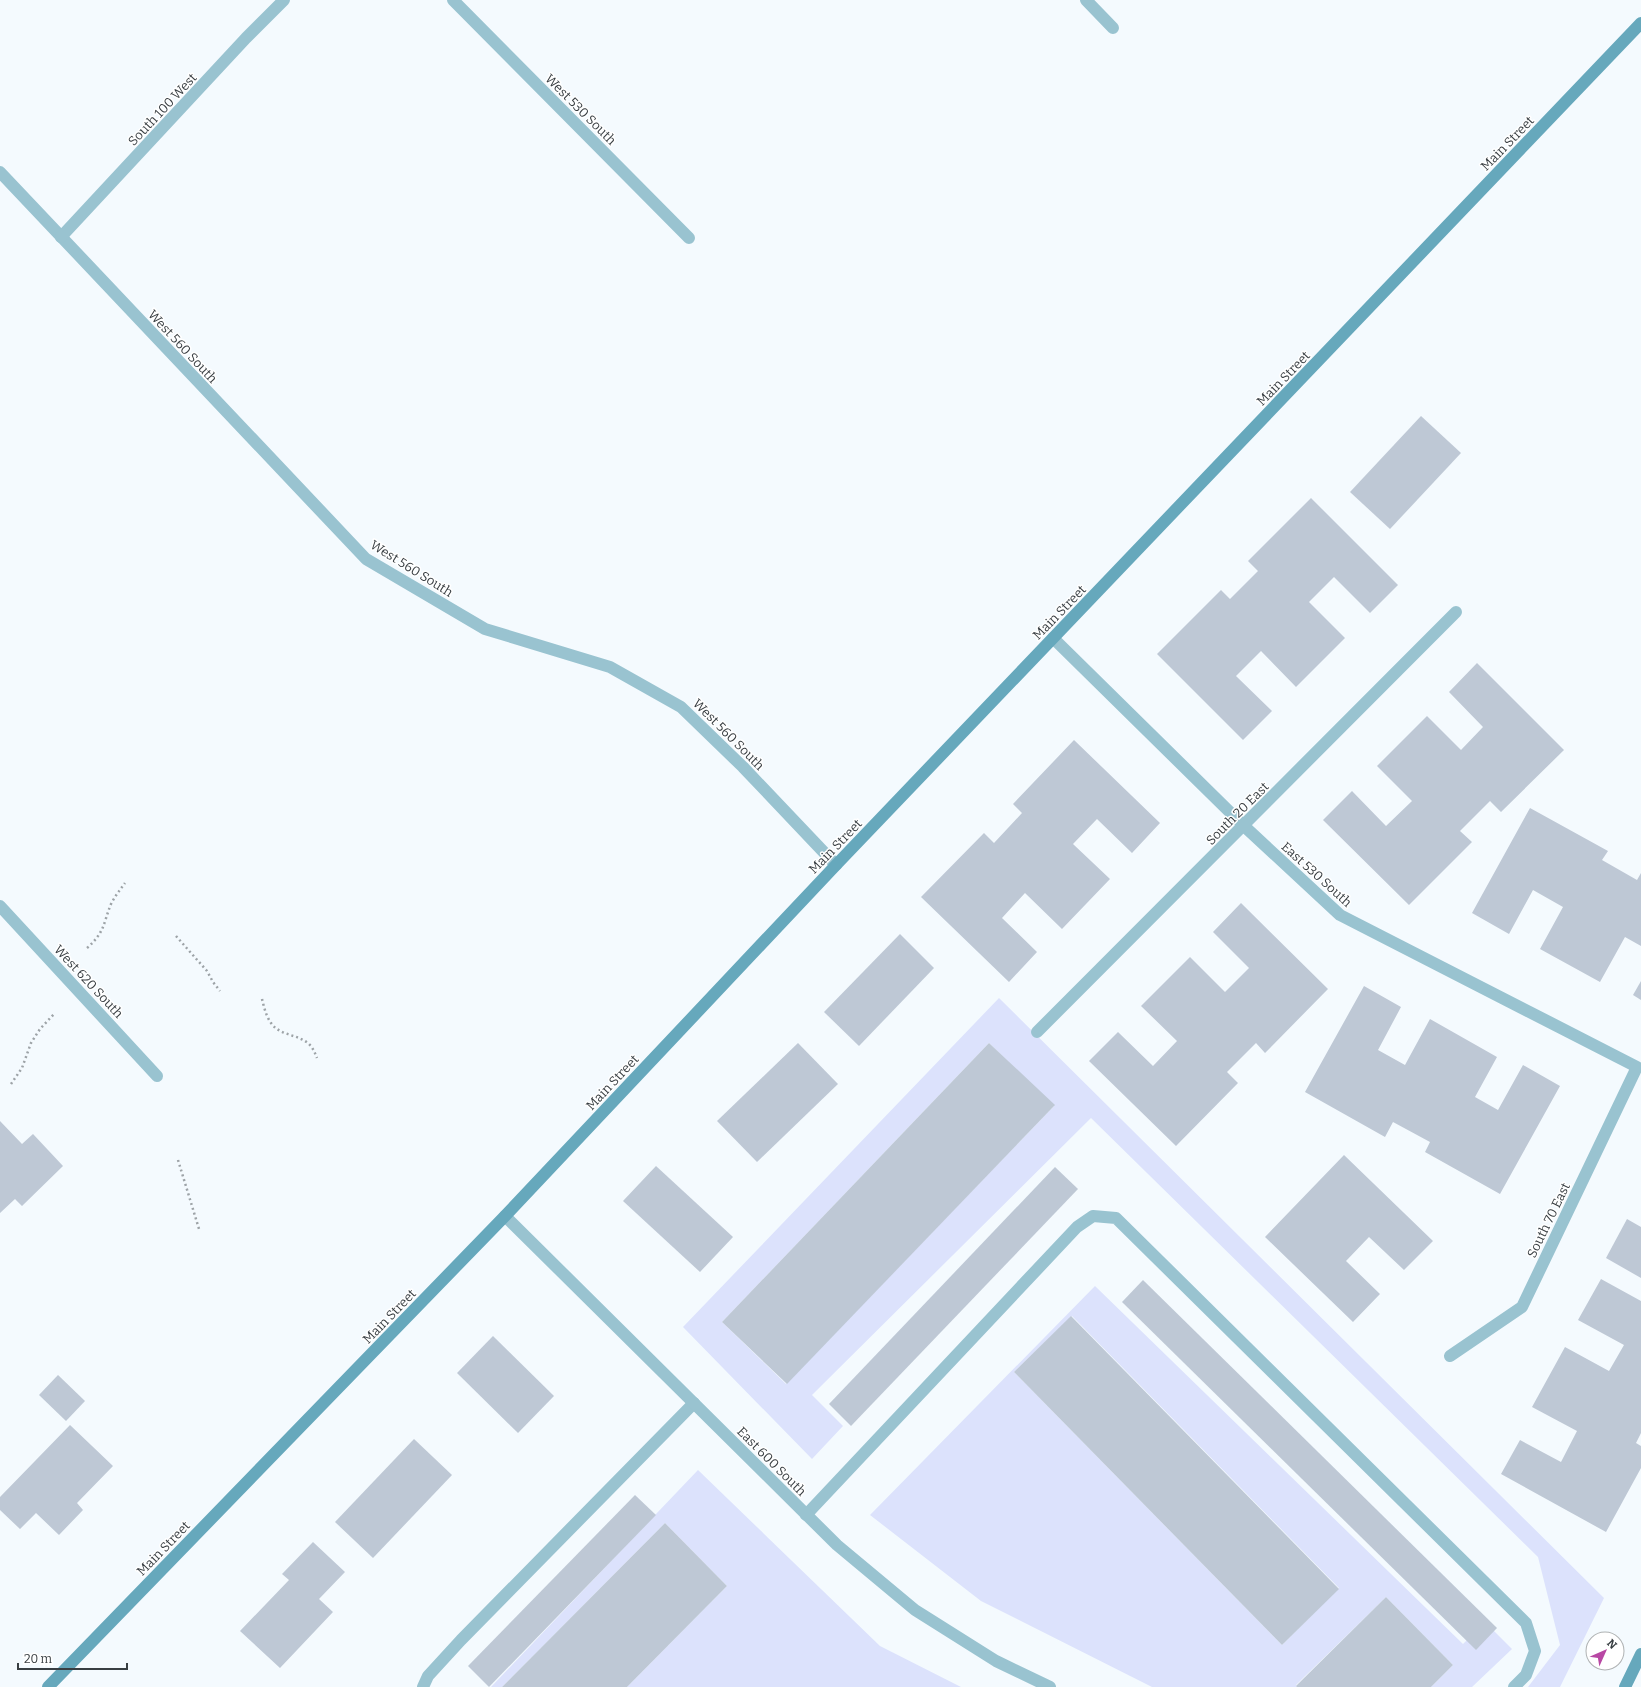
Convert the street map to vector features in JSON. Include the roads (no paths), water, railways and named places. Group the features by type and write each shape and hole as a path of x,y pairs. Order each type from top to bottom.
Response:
{"street":[{"name":"South 100 West","path":"61,237 246,38 284,0"},
{"name":"West 530 South","path":"453,0 688,238"},
{"path":"1086,0 1113,28"},
{"name":"Main Street","path":"48,1687 505,1216 836,865 1641,23"},
{"name":"West 560 South","path":"0,172 366,559 485,629 610,667 681,707 743,767 836,865"},
{"name":"South 20 East","path":"1037,1032 1456,612"},
{"name":"East 530 South","path":"1053,638 1244,826 1340,915 1637,1067"},
{"name":"West 620 South","path":"0,906 157,1076"},
{"name":"South 70 East","path":"1450,1356 1522,1306 1637,1067"},
{"name":"East 600 South","path":"505,1216 837,1546 915,1610 996,1661 1050,1687"},
{"path":"806,1515 1076,1227 1093,1216 1116,1218 1526,1623 1535,1651 1526,1675 1514,1687"},
{"path":"423,1687 428,1676 461,1640 694,1403"},
{"path":"1624,1687 1641,1654"}]}
